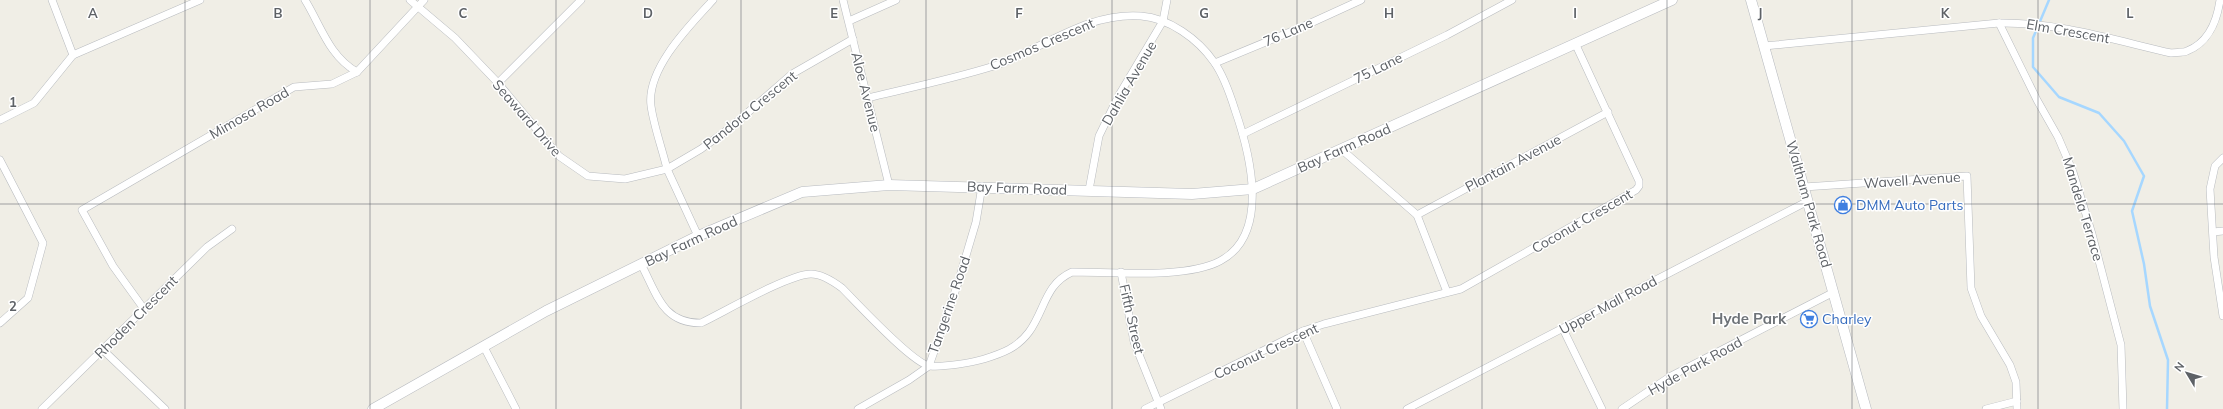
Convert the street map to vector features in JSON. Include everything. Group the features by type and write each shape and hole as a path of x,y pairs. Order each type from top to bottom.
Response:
{"street":[{"path":"52,0 73,54"},
{"path":"0,120 34,103 73,54 200,0"},
{"path":"305,0 334,52 345,65 357,72"},
{"name":"Seaward Drive","path":"410,0 455,38 498,83 559,156 588,176 625,179 667,169"},
{"name":"Mimosa Road","path":"144,309 109,259 82,213 83,209 294,87 332,84 357,72 424,0"},
{"path":"498,83 581,0"},
{"path":"698,236 667,169 651,105 655,74 683,34 714,0"},
{"name":"Aloe Avenue","path":"843,0 888,185"},
{"path":"849,21 896,0"},
{"name":"Dahlia Avenue","path":"1089,190 1099,136 1119,95 1163,21 1167,0"},
{"name":"76 Lane","path":"1215,63 1302,27 1361,0"},
{"name":"75 Lane","path":"1243,134 1447,35 1512,0"},
{"name":"Bay Farm Road","path":"373,409 546,311 698,236 802,192 888,185 982,186 1192,194 1253,189 1575,42 1672,0"},
{"name":"Waltham Park Road","path":"1751,0 1866,409"},
{"name":"Elm Crescent","path":"1764,46 1999,23 2027,22 2060,27 2171,53 2186,52 2202,42 2212,29 2218,14 2220,0"},
{"name":"Cosmos Crescent","path":"867,98 920,86 994,66 1021,55 1091,21 1107,18 1140,16 1163,21 1194,41 1215,63 1230,95 1243,134 1253,189 1250,220 1241,243 1221,261 1191,271 1072,272 1061,277 1053,286 1029,331 1016,347 1003,353 972,362 929,366"},
{"name":"Mandela Terrace","path":"1999,23 2030,87 2058,137 2073,172 2092,234 2121,345 2123,409"},
{"name":"Pandora Crescent","path":"667,169 701,149 731,127 792,74 853,40"},
{"name":"Coconut Crescent","path":"1145,409 1159,406 1303,331 1324,324 1462,289 1636,190 1639,186 1639,181 1575,42"},
{"name":"Plantain Avenue","path":"1418,215 1608,112"},
{"path":"1341,149 1418,215 1447,292"},
{"path":"2223,158 2215,166 2212,172 2210,189 2214,257 2223,316"},
{"path":"0,160 44,243 28,298 0,323"},
{"name":"Wavell Avenue","path":"1804,187 1967,176 1971,288 1981,316 2010,365 2016,382 2017,405"},
{"name":"Tangerine Road","path":"858,409 909,380 929,366 957,286 976,222 982,186"},
{"name":"Upper Mall Road","path":"1407,409 1808,201"},
{"name":"Rhoden Crescent","path":"42,409 207,247 232,229"},
{"path":"2213,232 2223,231"},
{"path":"642,264 666,311 675,319 689,323 701,323 789,279 811,274 831,280 842,288 913,357 929,366"},
{"name":"Fifth Street","path":"1121,272 1134,342 1159,406"},
{"name":"Hyde Park Road","path":"1622,409 1671,376 1834,292"},
{"path":"1563,329 1602,409"},
{"path":"1303,331 1337,409"},
{"path":"484,347 516,409"},
{"path":"103,350 165,409"},
{"path":"1986,409 2017,405"}],"waterway":[{"path":"2049,0 2033,38 2033,67 2059,97 2099,113 2124,141 2144,176 2132,211 2144,264 2150,306 2168,360 2167,409"}],"place":[{"name":"DMM Auto Parts","path":"1843,205"},
{"name":"Charley","path":"1809,319"}],"district":[{"name":"Hyde Park","path":"1749,319"}]}
